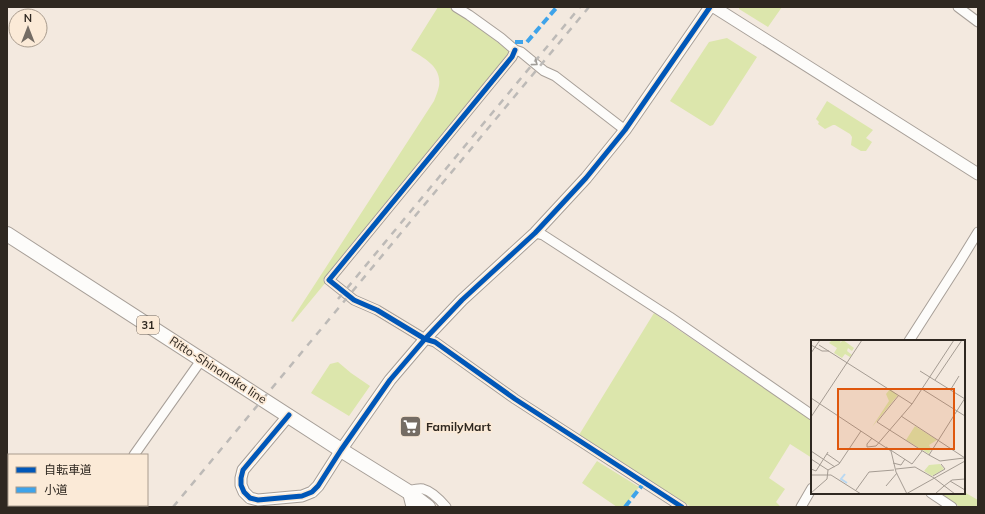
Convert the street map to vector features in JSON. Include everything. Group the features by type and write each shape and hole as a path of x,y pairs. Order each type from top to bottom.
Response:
{"main road":[{"name":"Ritto-Shinanaka line","path":"7,234 407,491 428,507"}],"street":[{"path":"456,7 501,38 515,50 521,52 544,70 555,76 625,130"},
{"path":"288,415 243,470 241,485 244,492 250,498 258,500 302,496 312,492 318,486 341,450 390,380 425,338 462,300 535,233 586,178 625,130 710,7"},
{"path":"714,7 978,174"},
{"path":"958,7 978,22"},
{"path":"515,50 512,57 329,280 354,300 434,342 514,399 682,507"},
{"path":"910,340 978,232"},
{"path":"535,233 543,236 670,317 811,414"},
{"path":"135,454 202,359"},
{"path":"411,507 407,491 416,489 424,489 439,498 446,507"},
{"path":"801,507 811,490"},
{"path":"932,494 952,507"}],"green space":[{"path":"438,7 448,7 474,24 509,51 509,55 323,280 326,282 293,322 291,321 434,101 439,86 438,73 431,64 411,50"},
{"path":"739,7 782,7 768,27 739,9"},
{"path":"727,38 757,57 713,125 710,126 670,101 709,42"},
{"path":"827,101 873,130 866,138 872,142 866,151 861,151 851,145 852,137 850,134 835,125 825,129 818,124 819,122 816,119"},
{"path":"654,313 811,420 811,457 790,444 769,478 785,489 776,502 781,507 691,507 579,435"},
{"path":"338,362 370,386 349,416 311,393 330,364"},
{"path":"597,461 639,487 624,507 617,507 582,483"},
{"path":"965,493 978,500 978,507 960,507 940,494 965,494"}],"railway":[{"path":"338,299 580,7"},
{"path":"173,507 589,7"}],"marked path":[{"path":"515,42 527,42 557,7"},
{"path":"625,507 644,483"}],"cycle path":[{"path":"289,415 243,470 241,485 244,492 250,498 258,500 302,496 312,492 318,486 341,450 390,380 425,339 462,300 535,233 586,178 625,130 710,7"},
{"path":"515,50 512,57 329,280 354,300 377,310 425,339 435,342 515,399 682,507"}],"place":[{"name":"FamilyMart","path":"411,427"}]}
